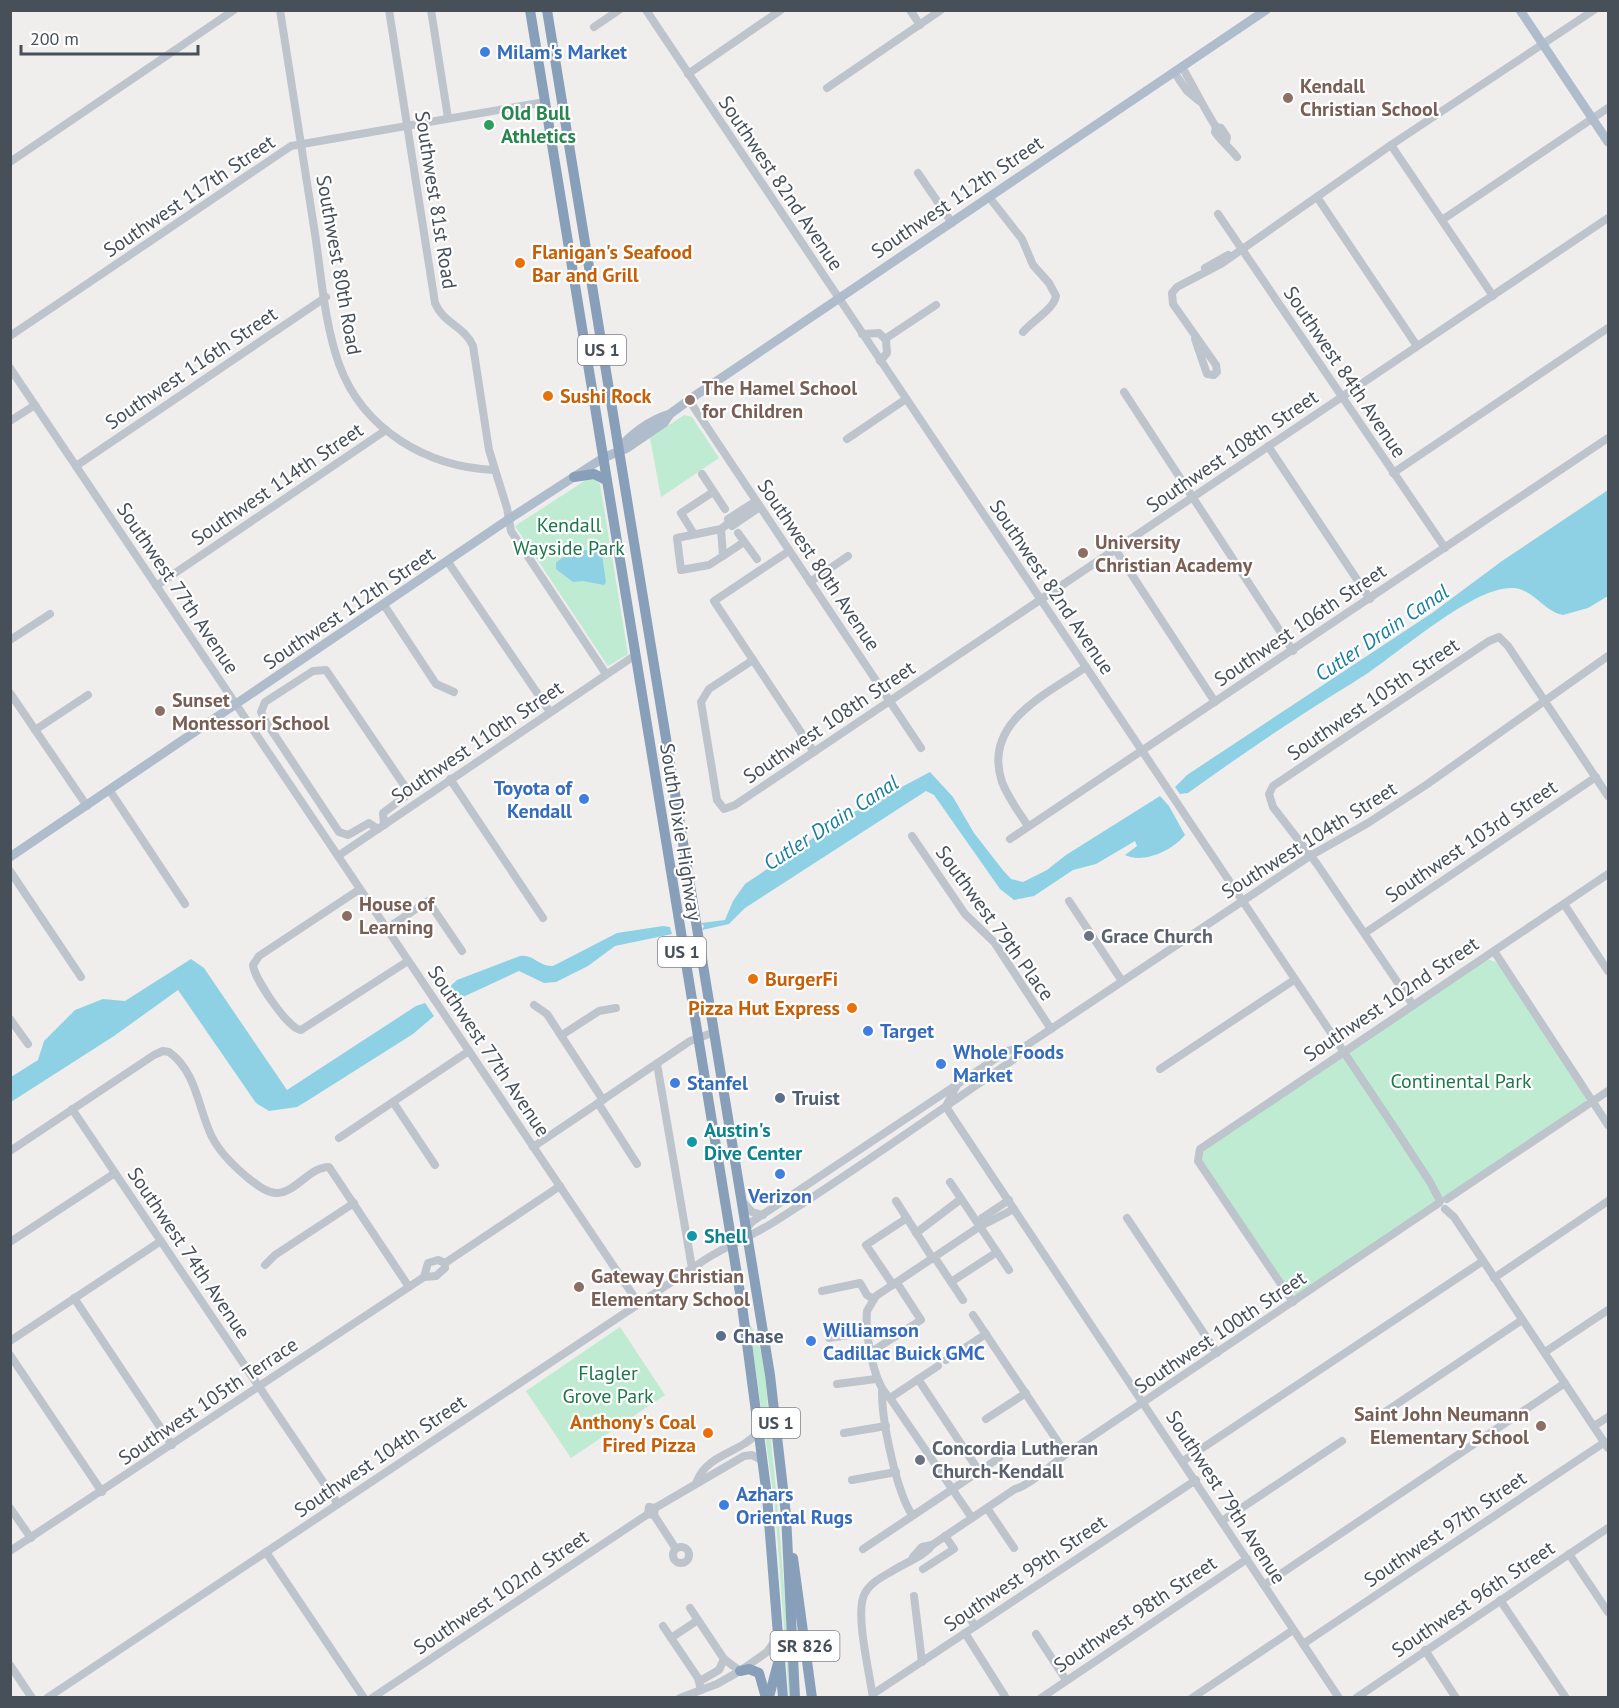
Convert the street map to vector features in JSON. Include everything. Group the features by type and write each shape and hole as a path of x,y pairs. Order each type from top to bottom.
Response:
{"highway":[{"name":"South Dixie Highway","path":"531,10 634,656 732,1243 763,1461 783,1698"},
{"name":"South Dixie Highway","path":"547,10 712,1033 770,1375 786,1515 795,1698"},
{"path":"545,102 558,109 567,129"},
{"path":"574,477 594,474 606,480"},
{"path":"634,656 650,646"},
{"name":"SR 826","path":"786,1515 812,1698"},
{"name":"SR 826","path":"767,1698 780,1655"},
{"path":"735,1674 749,1669 759,1673 767,1698"}],"main road":[{"name":"Southwest 112th Street","path":"10,857 384,606 509,519 618,450 626,440 670,414 1266,10"},
{"path":"1520,10 1608,142"}],"street":[{"path":"10,162 234,10"},
{"name":"Southwest 80th Road","path":"280,10 334,344 343,372 359,400 386,430 406,445 436,460 462,467 495,470"},
{"name":"Southwest 81st Road","path":"388,10 435,303 442,316 466,334 471,342 495,470 509,519"},
{"path":"431,10 448,118"},
{"path":"594,27 619,10"},
{"name":"Southwest 82nd Avenue","path":"646,10 1606,1445"},
{"path":"688,74 781,10"},
{"path":"910,10 920,25"},
{"path":"827,88 941,10"},
{"path":"1195,339 1173,304 1172,292 1177,287 1221,264 1391,146 1594,10"},
{"path":"1178,70 1187,92 1199,101 1216,127 1215,132 1237,157"},
{"name":"Southwest 117th Street","path":"10,336 273,157 300,144 545,102"},
{"path":"1442,220 1608,108"},
{"path":"1391,146 1493,296"},
{"path":"918,173 952,223"},
{"path":"989,197 1022,239 1033,265 1049,283 1056,299 1052,306 1034,319 1023,332"},
{"path":"1317,197 1417,346"},
{"path":"563,211 579,209"},
{"name":"Southwest 84th Avenue","path":"1218,214 1445,548"},
{"name":"Southwest 108th Street","path":"753,660 704,696 701,709 717,800 724,808 735,805 1608,218"},
{"name":"Southwest 116th Street","path":"76,466 326,297"},
{"path":"885,339 936,305"},
{"path":"1393,473 1608,328"},
{"path":"862,334 879,333 885,339 887,353 880,361"},
{"name":"Southwest 77th Avenue","path":"10,368 639,1304"},
{"path":"1124,392 1190,497 1293,651"},
{"path":"847,439 906,399"},
{"name":"Southwest 80th Avenue","path":"689,400 921,748"},
{"path":"10,421 35,405"},
{"name":"Southwest 114th Street","path":"156,586 386,430"},
{"name":"Southwest 106th Street","path":"1010,839 1608,438"},
{"path":"1268,446 1370,599"},
{"path":"702,474 725,509"},
{"path":"694,534 681,513 713,492"},
{"path":"744,542 709,565 681,570 677,538 721,529 758,504"},
{"path":"509,519 511,531 606,674"},
{"path":"721,529 723,556"},
{"path":"738,533 757,559"},
{"path":"1115,549 1215,702"},
{"path":"789,551 755,576 716,600 814,752"},
{"path":"810,582 848,556"},
{"path":"448,562 550,712"},
{"path":"384,606 436,684 454,692"},
{"path":"10,640 50,614"},
{"name":"Southwest 105th Street","path":"1310,856 1270,800 1269,792 1274,785 1489,641 1497,638 1503,639 1544,699"},
{"name":"Southwest 110th Street","path":"338,856 634,656"},
{"name":"Southwest 104th Street","path":"47,1698 692,1268 747,1233 785,1215 1013,1060 1024,1047 1310,856 1416,792 1484,745 1544,699 1608,656"},
{"path":"1029,826 1001,779 999,755 1008,728 1025,708 1086,667"},
{"path":"316,669 326,670 407,789 407,795 397,802 383,813 381,827 367,824 348,835 339,832 266,722 261,712 265,702 316,669"},
{"path":"10,693 87,806"},
{"path":"36,730 88,695"},
{"path":"1544,699 1608,796"},
{"name":"Southwest 103rd Street","path":"1365,933 1596,777"},
{"path":"450,779 543,918"},
{"path":"110,791 185,904"},
{"path":"397,802 401,813"},
{"name":"Southwest 79th Place","path":"912,836 965,914 994,942 1051,1029"},
{"path":"1310,856 1413,1005"},
{"path":"10,871 81,978"},
{"name":"Southwest 102nd Street","path":"1293,1302 1197,1156 1201,1147 1608,874"},
{"path":"360,888 259,956 254,965 257,977 288,1024 296,1030 308,1028 408,961"},
{"path":"386,928 428,901 462,951"},
{"path":"1069,901 1122,981"},
{"path":"1564,904 1608,971"},
{"path":"1494,951 1608,1125"},
{"path":"1160,1069 1294,980"},
{"path":"534,1005 547,1014 562,1035 637,1164"},
{"path":"562,1035 599,1011 616,1008"},
{"path":"10,1018 28,1044"},
{"path":"533,1147 697,1037 712,1033"},
{"name":"Southwest 104th Street","path":"747,1233 763,1215 789,1197 1007,1051 1024,1047"},
{"path":"10,1151 154,1056 163,1051 169,1052 194,1085 208,1129 222,1153 261,1187 279,1193 326,1167 335,1174 409,1287"},
{"path":"339,1138 469,1052"},
{"path":"657,1064 692,1268"},
{"path":"946,1106 957,1085"},
{"name":"Southwest 100th Street","path":"873,1696 861,1612 863,1597 872,1585 913,1557 925,1553 932,1545 1015,1489 1025,1486 1031,1478 1066,1454 1445,1203 1608,1091"},
{"path":"393,1102 435,1165"},
{"name":"Southwest 79th Avenue","path":"946,1106 1196,1480 1338,1698"},
{"name":"Southwest 74th Avenue","path":"72,1110 338,1504"},
{"path":"10,1242 115,1173"},
{"path":"950,1182 1009,1270"},
{"name":"Southwest 105th Terrace","path":"10,1551 424,1277 436,1276 445,1268 446,1263 560,1186"},
{"path":"785,1215 789,1197"},
{"path":"916,1233 961,1199"},
{"path":"741,1200 752,1212 763,1215"},
{"path":"979,1227 982,1218 1009,1200"},
{"path":"896,1201 963,1300"},
{"path":"1494,1278 1606,1202 1608,1212"},
{"path":"265,1265 275,1255 354,1203"},
{"path":"870,1303 979,1227 1014,1209"},
{"path":"872,1352 921,1320 866,1245 907,1218"},
{"path":"1127,1218 1218,1353"},
{"path":"10,1341 161,1241"},
{"path":"951,1282 997,1252"},
{"name":"Southwest 105th Terrace","path":"424,1277 428,1263 438,1260 446,1263"},
{"path":"1183,1461 1483,1261"},
{"path":"822,1291 860,1283 867,1295 870,1303 869,1332 876,1379 882,1392 896,1472 903,1498 912,1515"},
{"path":"74,1298 172,1444"},
{"path":"1545,1353 1608,1310"},
{"path":"973,1315 1066,1454"},
{"path":"1376,1418 1522,1320"},
{"path":"829,1338 869,1332"},
{"path":"946,1360 986,1334"},
{"path":"10,1355 102,1492"},
{"path":"890,1398 938,1366"},
{"path":"837,1384 876,1379"},
{"path":"918,1379 979,1471"},
{"path":"1264,1585 1565,1383"},
{"path":"882,1392 890,1398 972,1518"},
{"path":"986,1419 1026,1393"},
{"path":"1594,1426 1608,1417"},
{"path":"844,1433 886,1425"},
{"name":"Southwest 102nd Street","path":"697,1481 705,1467 742,1445 759,1431"},
{"path":"1222,1521 1342,1441"},
{"name":"Southwest 97th Street","path":"1303,1644 1606,1445"},
{"name":"Southwest 102nd Street","path":"372,1698 697,1481 711,1478 744,1456 752,1455 763,1461"},
{"path":"863,1549 999,1458"},
{"path":"705,1467 711,1478"},
{"path":"852,1480 896,1472"},
{"name":"Southwest 99th Street","path":"873,1696 1196,1480"},
{"path":"10,1508 30,1538"},
{"path":"987,1508 1014,1548"},
{"path":"652,1512 676,1549"},
{"name":"Southwest 96th Street","path":"1356,1698 1608,1528"},
{"path":"923,1569 954,1549 945,1536"},
{"path":"266,1552 364,1698"},
{"path":"1569,1554 1608,1612"},
{"name":"Southwest 98th Street","path":"1041,1698 1247,1559"},
{"path":"914,1596 922,1662"},
{"path":"975,1626 967,1614 991,1598"},
{"path":"1500,1600 1566,1698"},
{"path":"690,1608 735,1674"},
{"path":"671,1638 698,1620"},
{"path":"663,1626 700,1686"},
{"path":"1192,1698 1293,1630"},
{"path":"965,1633 1006,1698"},
{"path":"700,1686 735,1674 767,1652 779,1634"},
{"path":"1036,1634 1066,1680"},
{"path":"1425,1650 1456,1698"},
{"path":"680,1698 700,1686 719,1670 724,1659"},
{"path":"10,1665 32,1698"}],"green space":[{"path":"684,415 692,417 719,458 661,497 650,438"},
{"name":"Kendall Wayside Park","path":"593,479 600,484 628,654 608,666 515,526 586,480"},
{"name":"Continental Park","path":"1488,959 1498,963 1587,1098 1584,1104 1298,1295 1292,1294 1202,1161 1205,1148"},
{"path":"749,1323 759,1344 766,1383 782,1558 791,1697 789,1697 775,1506"},
{"name":"Flagler Grove Park","path":"620,1327 665,1395 571,1458 526,1391"}],"water":[{"path":"1608,490 1608,596 1588,608 1563,615 1556,613 1532,595 1519,589 1495,591 1475,599 1188,793 1180,794 1175,787 1187,775 1432,613 1502,561"},
{"path":"601,549 606,582 604,585 583,581 573,582 556,569 556,563 572,553"},
{"path":"930,772 953,797 974,833 1002,869 1011,879 1023,882 1047,870 1066,855 1160,796 1169,806 1185,835 1165,851 1140,858 1125,855 1137,846 1135,841 1096,864 1073,870 1034,896 1014,900 1000,889 934,795 926,791 745,908 729,924 702,930 704,926 701,923 725,920 733,901 745,884 843,818"},
{"path":"670,927 672,934 615,946 588,966 556,982 544,983 519,971 450,1003 443,993 457,980 520,956 553,966 617,933"},
{"path":"191,959 204,968 287,1090 416,1006 425,1003 434,1016 413,1034 297,1107 269,1111 256,1103 178,990 114,1036 11,1102 11,1077 38,1060 44,1041 75,1010 103,999 125,1001"}],"place":[{"name":"Milam's Market","path":"485,52"},
{"name":"Kendall Christian School","path":"1288,98"},
{"name":"Old Bull Athletics","path":"489,125"},
{"name":"Flanigan's Seafood Bar and Grill","path":"520,263"},
{"name":"Sushi Rock","path":"548,396"},
{"name":"The Hamel School for Children","path":"690,400"},
{"name":"University Christian Academy","path":"1083,553"},
{"name":"Sunset Montessori School","path":"160,711"},
{"name":"Toyota of Kendall","path":"584,799"},
{"name":"House of Learning","path":"347,916"},
{"name":"Grace Church","path":"1089,936"},
{"name":"BurgerFi","path":"753,979"},
{"name":"Pizza Hut Express","path":"852,1008"},
{"name":"Target","path":"868,1031"},
{"name":"Whole Foods Market","path":"941,1064"},
{"name":"Stanfel","path":"675,1083"},
{"name":"Truist","path":"780,1098"},
{"name":"Austin's Dive Center","path":"692,1142"},
{"name":"Verizon","path":"780,1174"},
{"name":"Shell","path":"692,1236"},
{"name":"Gateway Christian Elementary School","path":"579,1287"},
{"name":"Chase","path":"721,1336"},
{"name":"Williamson Cadillac Buick GMC","path":"811,1341"},
{"name":"Saint John Neumann Elementary School","path":"1541,1426"},
{"name":"Anthony's Coal Fired Pizza","path":"708,1433"},
{"name":"Concordia Lutheran Church-Kendall","path":"920,1460"},
{"name":"Azhars Oriental Rugs","path":"724,1505"}],"water label":[{"name":"Cutler Drain Canal","path":"1382,633"},
{"name":"Cutler Drain Canal","path":"831,823"}]}
